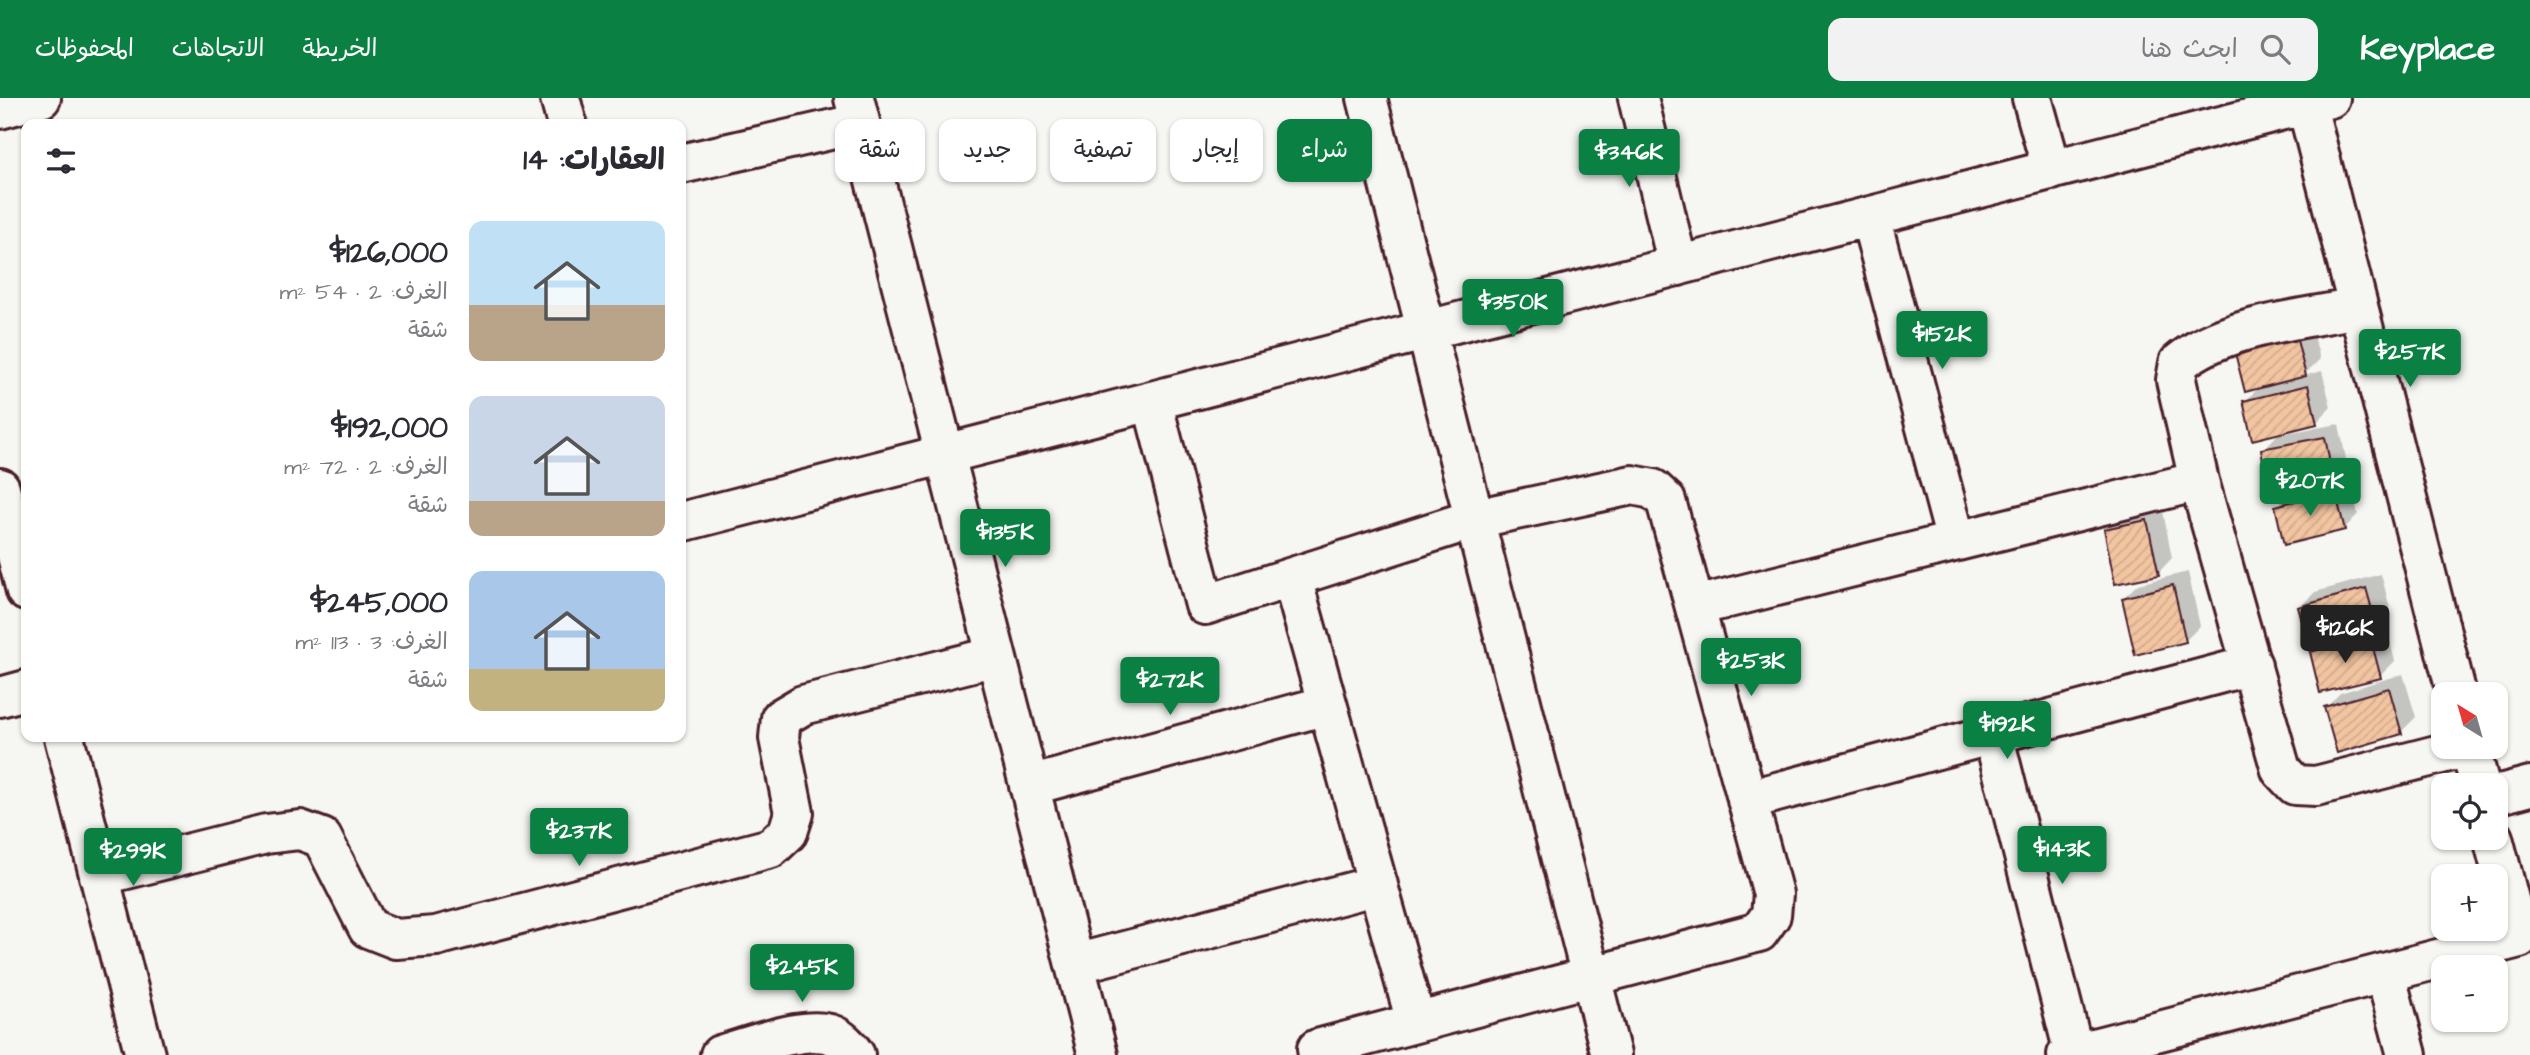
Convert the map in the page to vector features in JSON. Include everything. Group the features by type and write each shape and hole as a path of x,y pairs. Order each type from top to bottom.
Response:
{"street":[{"path":"0,109 41,98"},
{"path":"560,98 566,119"},
{"path":"1367,98 1611,1055"},
{"path":"1638,98 1678,266"},
{"path":"2032,98 2052,170"},
{"path":"686,521 2052,170 2314,100 2358,307 2454,682"},
{"path":"686,162 857,111 1098,1055"},
{"path":"1870,216 1956,541"},
{"path":"2358,307 2229,334 2193,351 2179,363 2176,380 2199,481 2281,770 2295,785 2316,786 2431,757"},
{"path":"1152,401 1205,605 1474,519 1632,485 1653,489 1666,501 1773,894 1771,915 1759,932 1416,1021 1317,1049 1318,1055"},
{"path":"1696,606 2199,481"},
{"path":"0,488 21,570"},
{"path":"1292,578 1416,1021"},
{"path":"99,876 266,834 299,830 322,838 368,928 396,939 436,936 771,848 788,832 794,813 779,738 781,718 803,705 996,656"},
{"path":"1747,800 2252,665"},
{"path":"0,697 21,691"},
{"path":"1029,786 1327,705"},
{"path":"1993,734 2071,1054 2519,938 2496,850"},
{"path":"65,742 145,1055"},
{"path":"2508,791 2530,786"},
{"path":"1075,964 1378,885"},
{"path":"2385,973 2407,1055"},
{"path":"720,1055 802,1033 831,1034 850,1047 856,1055"}],"building":[{"path":"2295,332 2306,376 2245,392 2234,349"},
{"path":"2308,385 2317,424 2252,440 2243,401"},
{"path":"2325,437 2333,480 2269,492 2261,449"},
{"path":"2335,491 2345,530 2284,545 2275,506"},
{"path":"2147,520 2159,575 2115,584 2104,529"},
{"path":"2173,585 2186,642 2135,655 2122,598"},
{"path":"2366,588 2376,624 2308,643 2298,607"},
{"path":"2370,636 2381,678 2320,693 2310,652"},
{"path":"2389,688 2402,734 2337,753 2324,707"}]}
